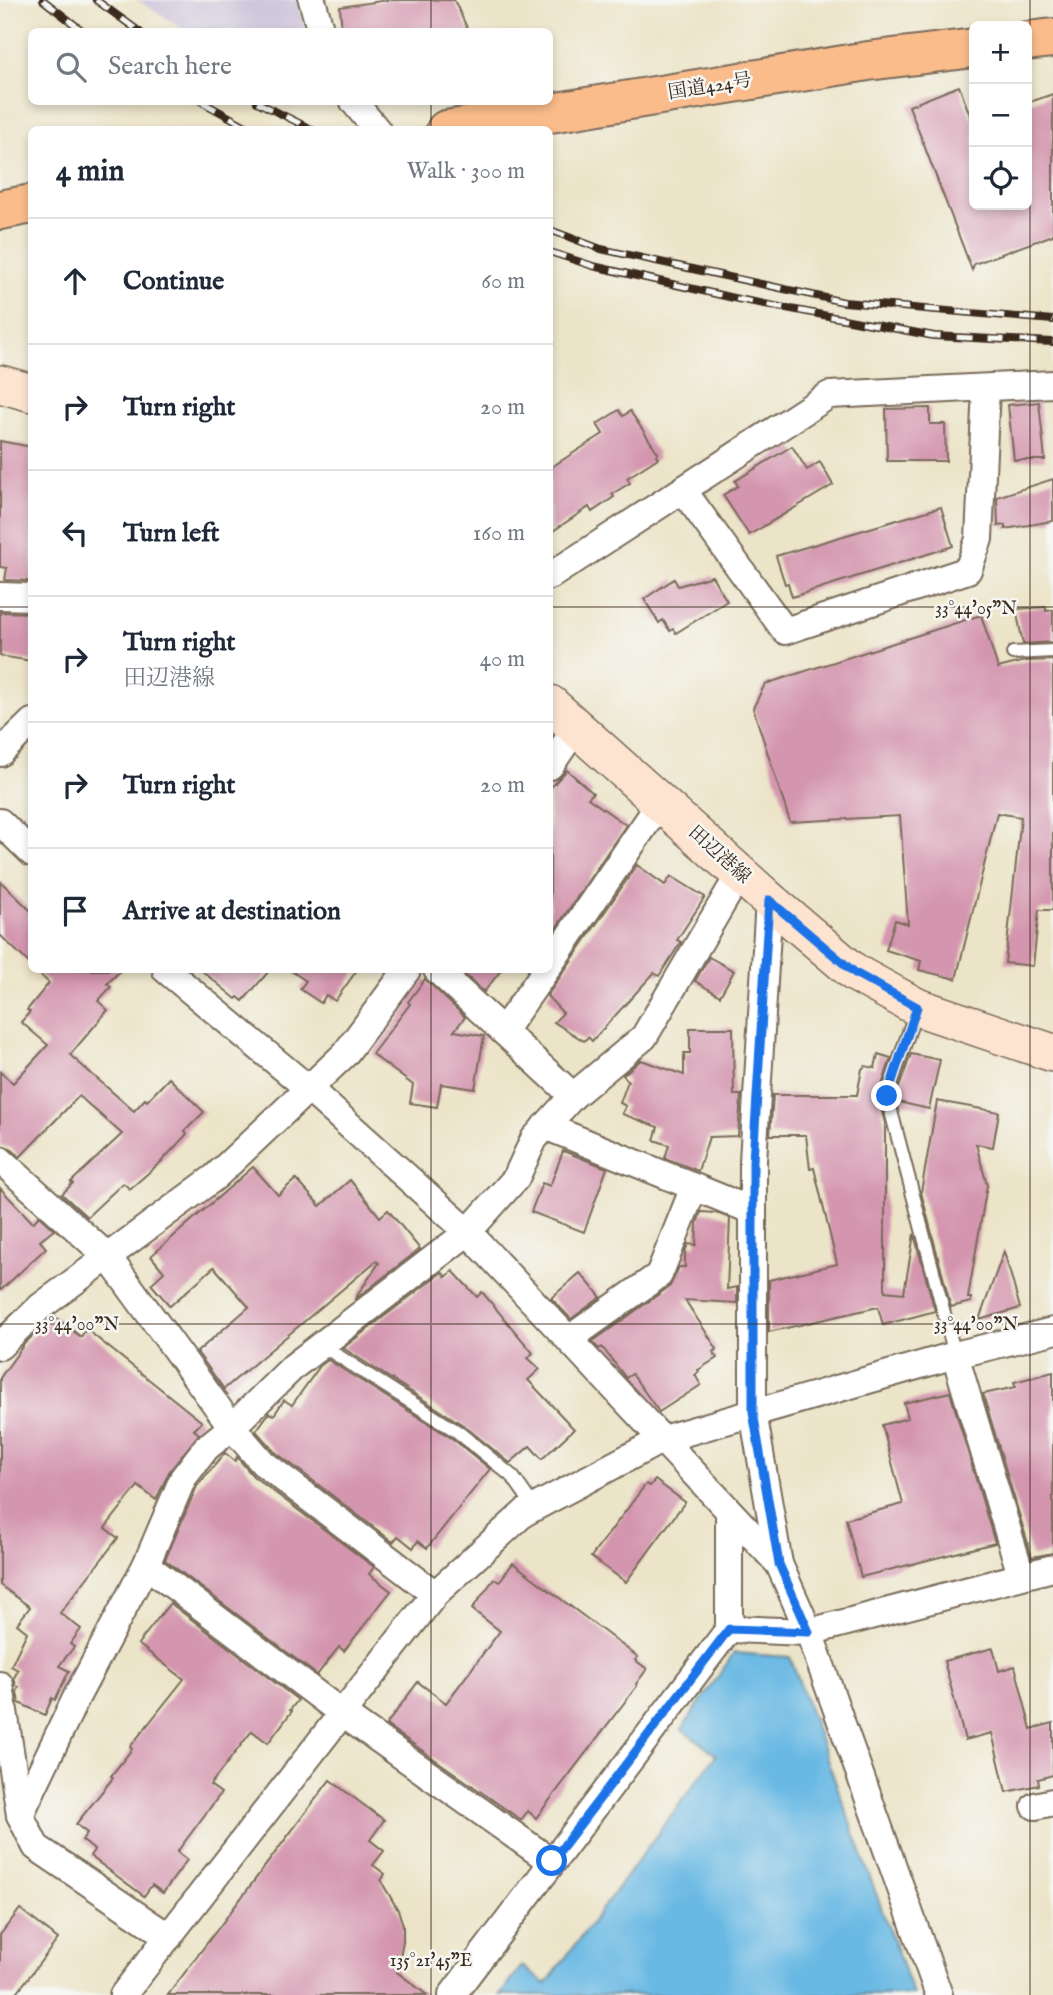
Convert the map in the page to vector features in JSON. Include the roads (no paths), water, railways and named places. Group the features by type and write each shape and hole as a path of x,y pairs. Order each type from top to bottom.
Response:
{"highway":[{"path":"1032,40 1053,38"},
{"name":"国道424号","path":"470,126 868,61 969,49"},
{"path":"0,210 28,205"}],"main road":[{"path":"0,384 28,392"},
{"name":"田辺港線","path":"553,707 769,900 855,973 917,1007 1053,1054"}],"street":[{"path":"312,0 320,28"},
{"path":"356,105 374,126"},
{"path":"553,574 829,395 1053,384"},
{"path":"683,490 785,631 968,570 979,539 986,388"},
{"path":"0,596 28,597"},
{"path":"0,753 28,726"},
{"path":"553,762 576,728"},
{"path":"553,960 660,803"},
{"path":"0,822 28,849"},
{"path":"20,1815 76,1699 146,1565 183,1478 206,1448 232,1427 293,1366 468,1232 516,1178 534,1139 545,1126 573,1096 644,1037 740,873"},
{"path":"769,900 753,1161 753,1412 779,1564 809,1632 939,1995"},
{"path":"170,973 310,1090 468,1232 779,1564"},
{"path":"0,1346 40,1307 215,1177 310,1090 345,1054 405,973"},
{"path":"439,973 573,1096"},
{"path":"503,1031 543,973"},
{"path":"545,1126 753,1211"},
{"path":"0,1160 108,1257 232,1427 263,1463 435,1594"},
{"path":"569,1339 659,1275 694,1186"},
{"path":"123,1995 435,1594 524,1513 663,1439 954,1355 1053,1331"},
{"path":"954,1355 1021,1575"},
{"path":"452,1995 729,1629 729,1512"},
{"path":"146,1565 343,1714 552,1861"},
{"path":"729,1629 809,1632 1053,1568"},
{"path":"0,1685 20,1815 36,1847 169,1937"}],"lane":[{"path":"1013,653 1053,651"},
{"path":"917,1007 887,1096 954,1355"},
{"path":"321,1345 458,1432 513,1476 534,1507"}],"water":[{"path":"734,1653 790,1657 913,1995 500,1995 522,1966 546,1984 716,1755 682,1729"}],"railway":[{"path":"43,0 79,28"},
{"path":"96,0 134,28"},
{"path":"207,105 246,126"},
{"path":"263,105 305,126"},
{"path":"553,231 601,249 844,302 1053,320"},
{"path":"553,253 593,266 738,299 934,336 1053,342"}]}
